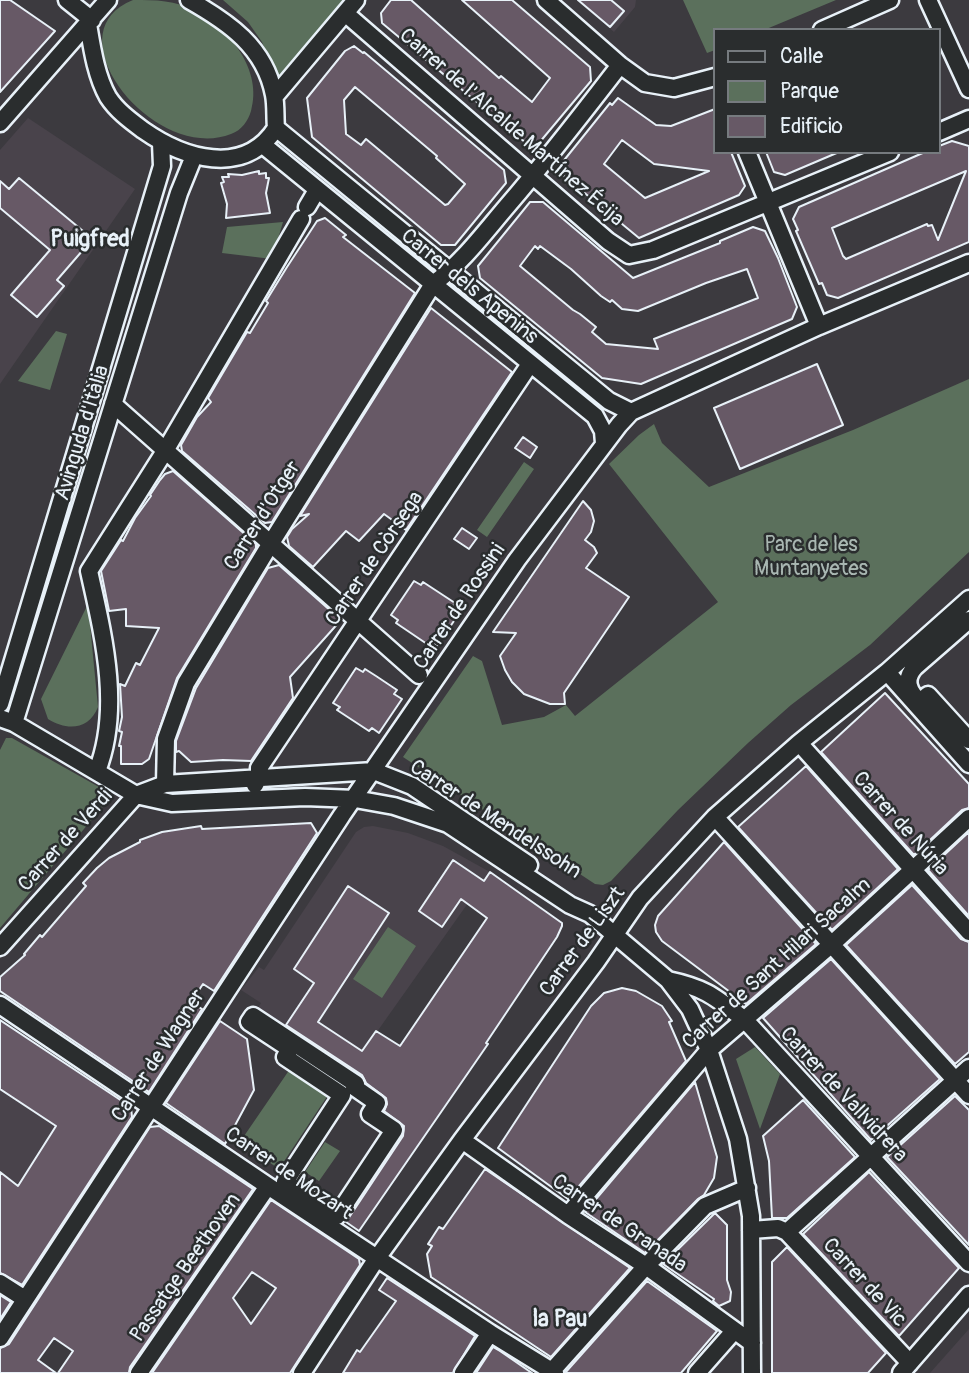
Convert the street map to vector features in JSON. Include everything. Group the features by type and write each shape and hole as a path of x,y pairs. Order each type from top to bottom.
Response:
{"street":[{"path":"67,0 90,22 101,80 109,98 127,118 161,143 194,156 226,160 256,150 276,128 275,96 266,68 247,39 189,0"},
{"path":"0,123 108,0"},
{"path":"547,0 620,65 645,83 674,88 713,78"},
{"path":"827,28 890,0"},
{"path":"928,0 941,28"},
{"path":"275,96 351,6"},
{"name":"Carrer de l'Alcalde Martínez Écija","path":"351,6 533,176 608,241 629,255 653,250 885,154"},
{"path":"941,28 969,89"},
{"path":"433,284 450,271 533,176 620,65"},
{"path":"941,131 969,119"},
{"name":"Carrer dels Apenins","path":"276,128 609,401 631,412"},
{"name":"Avinguda d'Itàlia","path":"0,704 162,166 161,143"},
{"name":"Carrer dels Apenins","path":"263,145 595,416 603,431 604,443"},
{"path":"748,154 819,326"},
{"name":"Avinguda d'Itàlia","path":"7,720 113,404 179,193 194,156"},
{"path":"97,771 105,752 108,681 103,634 89,570 165,451 317,190"},
{"path":"604,443 631,412 819,326 969,262"},
{"name":"Carrer d'Otger","path":"165,784 166,739 186,683 433,284"},
{"name":"Carrer de Còrsega","path":"259,777 259,768 530,364"},
{"path":"113,404 419,675"},
{"name":"Carrer de Rossini","path":"355,799 517,560 604,443"},
{"name":"Carrer de Liszt","path":"302,1373 377,1258 462,1140 617,935 640,898 715,817 969,599"},
{"path":"969,620 915,667 908,685 911,694 920,702 928,695 969,740"},
{"path":"887,672 969,765"},
{"name":"Carrer de Mendelssohn","path":"7,720 136,795 172,803 355,799 394,806 448,824 570,905 587,911"},
{"name":"Carrer de Núria","path":"799,743 969,932"},
{"path":"136,795 165,784 374,771"},
{"name":"Carrer de Mendelssohn","path":"374,771 406,782 577,898 587,911 668,980"},
{"path":"203,801 216,792 248,789 255,785 259,777"},
{"name":"Carrer de Verdi","path":"0,947 136,795"},
{"name":"Carrer de Wagner","path":"0,1338 355,799"},
{"path":"715,817 969,1095"},
{"name":"Carrer de Sant Hilari Sacalm","path":"568,1216 709,1050 832,944 969,818"},
{"path":"668,980 690,1009 709,1050 738,1139 751,1230 752,1373"},
{"name":"Carrer de Vallvidrera","path":"668,980 708,992 745,1020 969,1263"},
{"name":"Carrer de Mozart","path":"0,1005 268,1186 552,1372"},
{"path":"253,1016 356,1084 354,1087 377,1103 370,1114 394,1130 337,1216 285,1182 342,1095 285,1057 290,1049 249,1022 253,1016"},
{"path":"751,1230 778,1228 787,1232 969,1068"},
{"name":"Carrer de Granada","path":"462,1140 568,1216 646,1266 752,1343"},
{"name":"Passatge Beethoven","path":"139,1373 268,1186"},
{"path":"552,1372 646,1266 705,1206 747,1188"},
{"name":"Carrer de Vic","path":"787,1232 906,1368"},
{"path":"0,1283 25,1299"},
{"path":"906,1368 969,1295"},
{"path":"697,1373 734,1331"},
{"path":"463,1373 490,1333"}],"shaded area":[{"path":"576,0 636,0 635,7 614,32"},
{"path":"28,118 135,189 0,384 0,150"},
{"path":"373,826 408,833 443,846 490,872 345,1077 253,1016 261,1003 241,990 259,967 264,970 356,832"},
{"path":"0,1089 56,1126 67,1102 119,1138 85,1190 44,1161 21,1186 0,1172"},
{"path":"969,1329 969,1373 930,1373"}],"green space":[{"path":"133,0 165,1 188,7 209,19 232,40 248,67 252,81 251,111 244,125 231,134 202,138 172,130 144,113 122,91 107,65 102,39 110,16"},
{"path":"223,0 345,0 279,82 262,42 248,22"},
{"path":"683,0 836,0 769,28 713,28 713,51 707,53"},
{"path":"283,222 272,259 222,253 227,227"},
{"path":"56,331 67,334 50,390 18,381"},
{"name":"Parc de les Muntanyetes","path":"969,379 969,552 870,645 791,705 748,743 678,810 611,881 603,885 595,884 403,757 473,656 482,661 502,725 544,717 566,705 575,716 718,602 609,464 654,424 662,443 709,487 853,430"},
{"path":"524,462 534,469 487,537 477,530"},
{"path":"88,604 98,707 89,720 70,727 48,719 41,699"},
{"path":"6,738 12,738 99,787 105,793 106,803 0,928 0,750"},
{"path":"388,927 416,946 382,998 353,979"},
{"path":"755,1047 780,1074 760,1129 736,1059"},
{"path":"292,1066 330,1092 279,1169 240,1142"},
{"path":"325,1142 340,1151 319,1181 305,1172"}],"building":[{"path":"0,0 10,0 55,31 0,92"},
{"path":"391,0 411,0 499,78 501,76 532,102 550,78 462,0 512,0 590,67 591,81 539,143 526,143 382,23 381,13"},
{"path":"578,0 611,0 624,11 610,27"},
{"path":"354,46 364,52 504,170 506,183 455,245 441,245 312,137 307,98 345,51","holes":["355,87 437,156 436,158 465,184 445,205 366,139 361,145 346,134 344,100"]},
{"path":"618,98 656,125 671,126 713,110 713,154 732,154 745,186 739,195 639,238 564,176 561,164 610,103 612,105","holes":["622,140 654,164 709,171 645,198 604,164"]},
{"path":"952,141 969,146 969,242 838,298 827,295 822,283 819,284 796,231 798,230 793,219 799,207 920,154 941,154 941,145","holes":["966,171 938,240 932,225 927,224 846,259 832,228"]},
{"path":"767,154 834,154 785,175 774,172"},
{"path":"259,171 259,174 266,173 266,178 269,178 266,193 270,213 226,218 227,204 222,177"},
{"path":"19,178 83,231 73,243 83,250 57,280 64,286 37,317 11,295 50,250 0,208 0,181 9,189"},
{"path":"530,202 543,202 633,278 753,227 765,231 797,307 792,319 641,384 602,378 480,278 478,266","holes":["535,246 538,249 540,246 601,296 610,302 612,300 622,309 638,311 747,269 758,298 654,339 658,349 606,344 592,332 596,327 520,266"]},
{"path":"325,218 346,235 343,237 415,293 272,522 265,523 182,451 181,445 197,417 211,402 208,398 247,332 250,333 287,267 317,221"},
{"path":"431,308 512,372 406,530 384,514 359,541 346,531 313,567 289,546 287,537 309,514 300,516"},
{"path":"817,364 843,425 740,469 714,408"},
{"path":"523,437 537,447 530,458 515,448"},
{"path":"173,471 256,544 256,548 177,678 149,759 142,764 121,764 120,684 125,686 136,663 140,665 159,628 126,626 126,609 109,611 101,571 121,540 123,541 160,480"},
{"path":"583,501 591,510 594,521 585,540 597,553 586,568 629,597 564,693 565,704 550,704 524,694 505,670 500,656 516,633 493,632"},
{"path":"462,528 477,538 469,549 454,539"},
{"path":"279,565 341,620 290,677 293,698 251,761 191,762 179,751 176,752 176,741 196,688 268,568"},
{"path":"414,581 421,585 423,582 455,603 453,606 460,612 437,646 430,641 427,644 396,623 398,620 391,615"},
{"path":"356,668 363,672 365,669 397,690 394,694 402,699 379,733 372,728 369,731 337,710 340,707 333,703"},
{"path":"885,693 969,784 969,808 962,810 914,855 821,752"},
{"path":"806,766 898,869 832,930 738,827"},
{"path":"311,823 317,833 214,991 203,984 191,1002 202,1009 149,1092 0,991 0,977 25,955 40,935 42,937 86,886 83,883 109,858 140,840 162,832 201,826 202,829"},
{"path":"969,832 969,916 928,870"},
{"path":"724,842 816,944 746,1004 662,941 655,925 658,916"},
{"path":"453,860 484,881 490,872 562,923 562,926 486,1043 488,1044 359,1231 346,1222 403,1136 404,1126 384,1111 386,1098 366,1083 362,1075 286,1025 314,983 294,969 348,886 389,913 318,1022 362,1051 376,1031 400,1046 487,918 461,899 442,927 419,911"},
{"path":"912,885 961,939 969,942 969,1052 955,1064 846,945"},
{"path":"831,959 940,1079 871,1140 763,1018"},
{"path":"622,988 636,991 662,1006 672,1021 669,1022 686,1061 568,1199 498,1148 591,1006 604,993"},
{"path":"0,1020 131,1107 132,1117 22,1285 0,1273 0,1172 18,1186 56,1126 0,1089"},
{"path":"220,1021 247,1039 254,1090 225,1144 166,1103"},
{"path":"695,1082 717,1157 714,1178 704,1195 645,1253 585,1212"},
{"path":"955,1096 969,1110 969,1245 887,1157"},
{"path":"803,1100 855,1157 787,1218 772,1218 769,1161 763,1136"},
{"path":"159,1126 253,1189 130,1367 129,1373 58,1373 73,1351 54,1338 38,1360 56,1373 0,1373 0,1348 9,1344 150,1127"},
{"path":"485,1169 630,1268 551,1357 431,1277 427,1254 432,1246 428,1244 439,1227 443,1229"},
{"path":"869,1172 959,1268 899,1336 803,1234"},
{"path":"271,1200 359,1259 360,1265 290,1373 152,1373","holes":["252,1272 276,1288 251,1324 233,1298"]},
{"path":"715,1213 727,1225 727,1280 731,1292 730,1301 719,1306 714,1299 663,1264"},
{"path":"787,1247 886,1353 868,1373 772,1373 772,1262"},
{"path":"387,1278 475,1336 453,1373 343,1373 357,1350 360,1352 396,1301 379,1290"},
{"path":"647,1281 717,1331 681,1373 565,1373"},
{"path":"0,1295 11,1302 0,1319"},
{"path":"493,1347 500,1351 532,1373 476,1373"}],"district":[{"name":"Puigfred","path":"90,240"},
{"name":"la Pau","path":"560,1320"}]}
